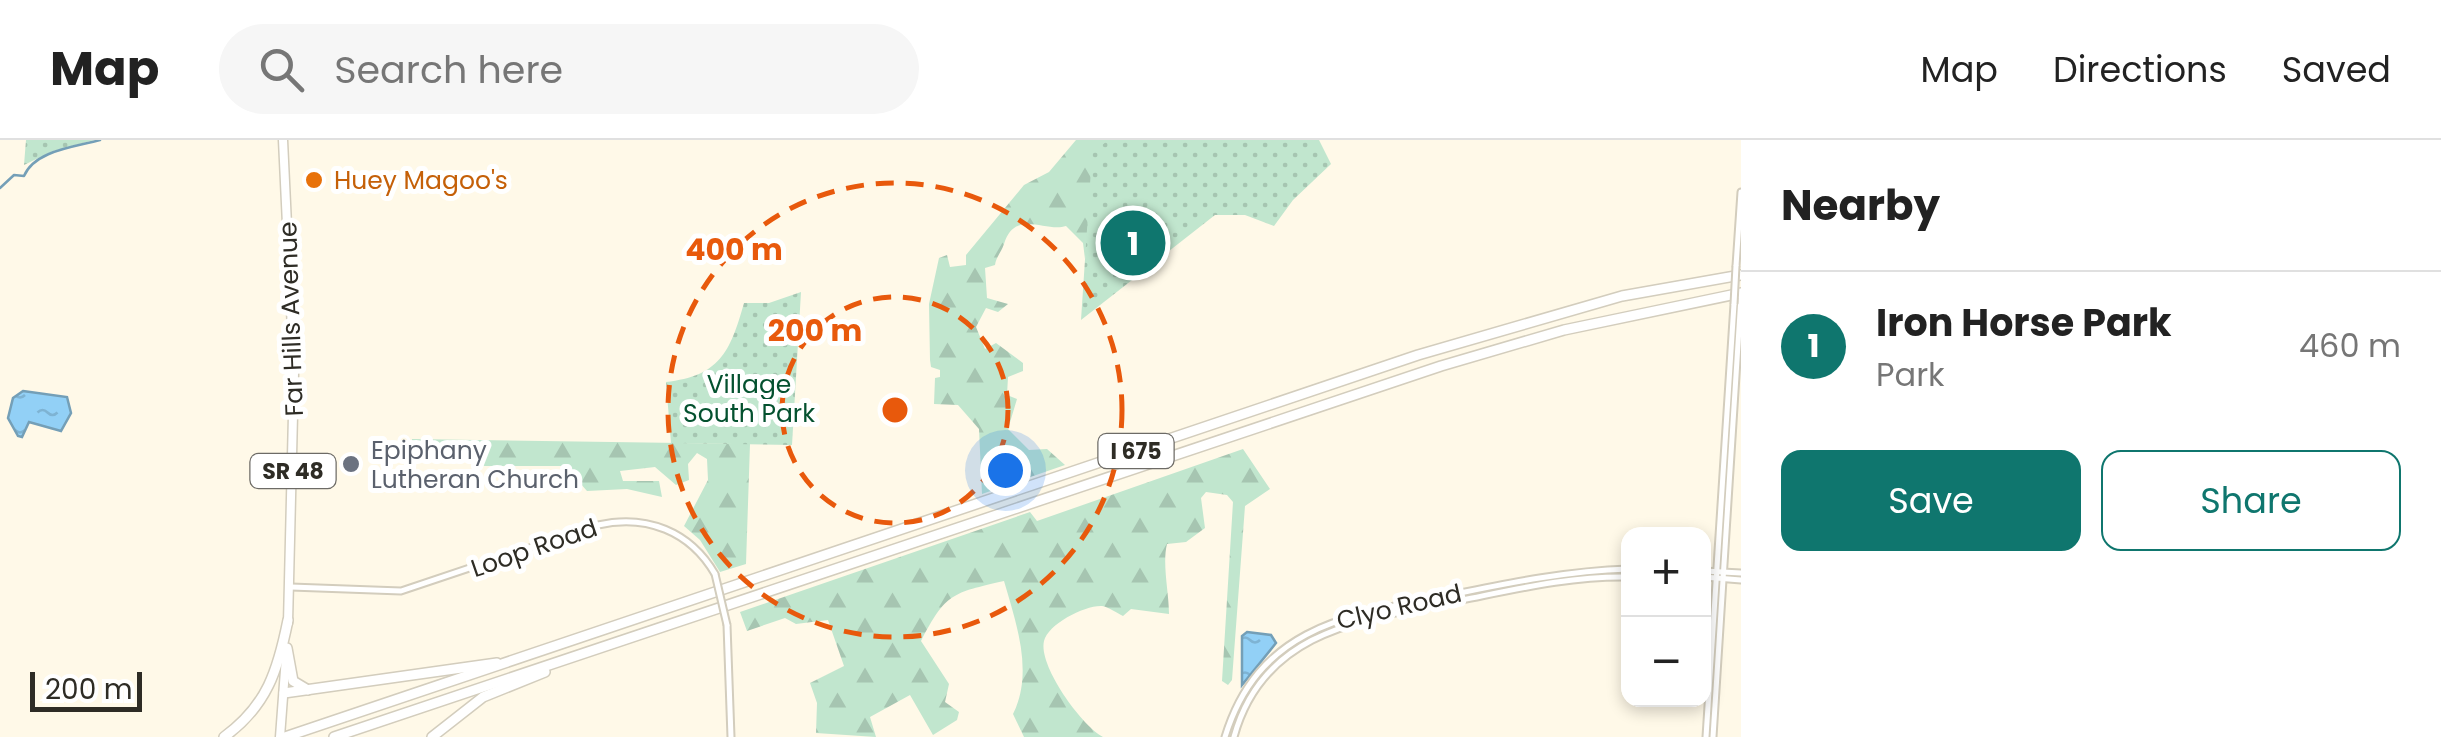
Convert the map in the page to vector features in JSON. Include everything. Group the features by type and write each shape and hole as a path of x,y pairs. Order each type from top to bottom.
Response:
{"highway":[{"name":"I 675","path":"283,737 1436,350 1622,296 1739,270"},
{"name":"I 675","path":"334,737 1459,361 1580,326 1739,299"},
{"path":"224,737 261,704 271,686 288,620"},
{"path":"432,737 494,692 650,631"},
{"path":"287,648 293,681 310,691"},
{"path":"284,693 515,660"}],"main road":[{"name":"Far Hills Avenue","path":"283,140 294,296 291,587 283,737"}],"street":[{"path":"1709,737 1739,299 1741,192"},
{"name":"Loop Road","path":"291,587 401,592 598,525 626,521 654,524 678,535 700,552 716,574 727,625 731,737"},
{"name":"Clyo Road","path":"1225,737 1242,696 1259,672 1292,642 1331,621 1520,580 1621,570"},
{"path":"1711,574 1741,577"},
{"name":"Clyo Road","path":"1234,737 1247,704 1275,666 1337,626 1544,583 1621,578"}],"green space":[{"path":"26,140 94,140 53,151 24,165"},
{"path":"1076,140 1115,140 1085,259 1083,243 1066,226 1016,227 1009,233 995,265 985,268 987,298 1008,304 998,312 986,308 976,327 985,349 996,343 1023,363 1023,371 1008,377 1007,395 1017,399 1008,429 1029,450 1047,449 1065,465 982,494 979,429 958,405 934,404 935,378 940,377 940,370 931,367 929,304 939,258 947,255 950,267 966,265 966,255 1024,185 1049,172"},
{"path":"1108,140 1319,140 1331,164 1293,200 1274,226 1245,215 1215,215 1081,320 1092,154"},
{"name":"Village South Park","path":"801,292 792,445 671,443 666,382 699,374 720,359 744,303 769,303"},
{"path":"412,439 750,444 746,564 720,572 700,540 684,526 708,480 707,459 697,453 688,464 689,480 676,485 655,467 620,471 623,481 659,481 662,497 627,489 587,491 565,466 484,466 474,456 411,453"},
{"path":"1243,449 1270,489 1245,506 1232,680 1228,685 1222,681 1233,502 1227,495 1206,492 1201,498 1205,528 1186,542 1167,544 1169,614 1131,609 1123,616 1095,607 1068,617 1052,628 1044,641 1054,679 1074,708 1103,737 1024,737 1013,714 1022,681 1021,648 1004,581 952,598 937,613 921,641 949,684 945,702 959,712 957,720 933,735 910,695 870,717 876,737 816,733 817,703 810,683 844,666 828,620 796,624 785,618 747,631 740,612 1030,512 1037,521"}],"water":[{"path":"23,391 67,397 71,413 61,431 29,422 22,437 18,436 8,418 13,398"},
{"path":"1247,632 1271,635 1276,643 1242,685 1242,636"}],"waterway":[{"path":"0,188 14,175 24,176 29,167 47,155 100,140"}],"place":[{"name":"Huey Magoo's","path":"314,180"},
{"name":"Iron Horse Park","path":"1133,243"},
{"name":"Epiphany Lutheran Church","path":"351,464"}]}
